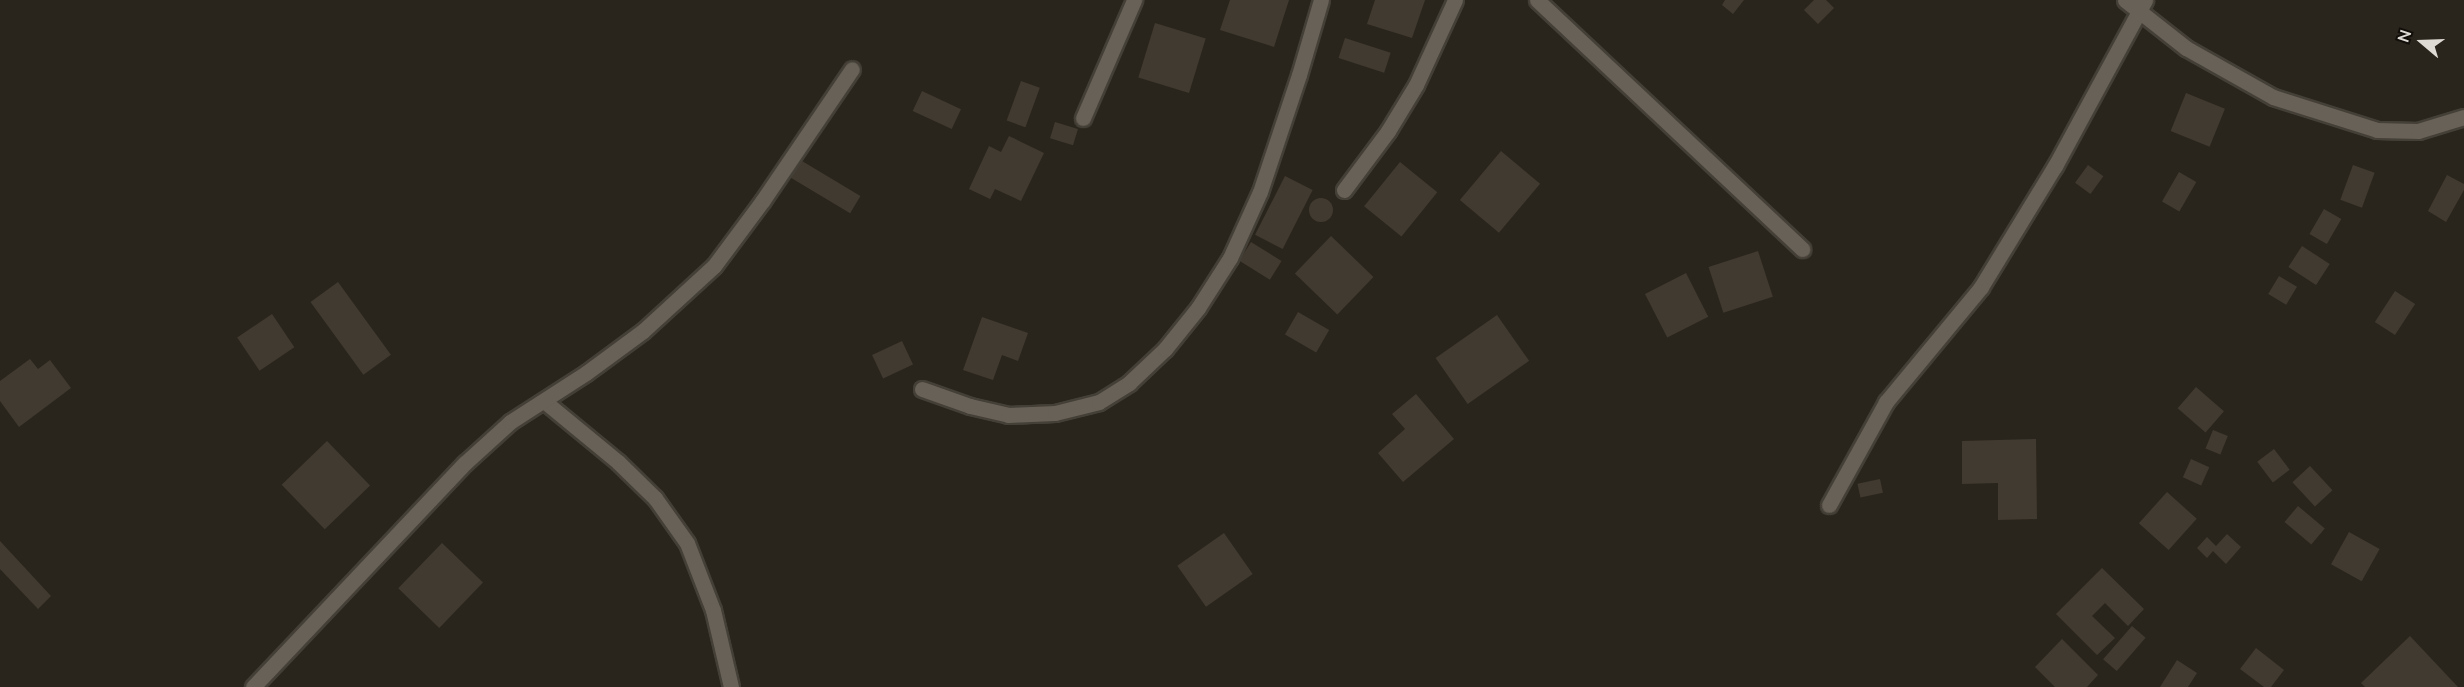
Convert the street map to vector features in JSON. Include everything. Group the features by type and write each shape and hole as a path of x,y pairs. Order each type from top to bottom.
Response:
{"street":[{"path":"1083,118 1134,0"},
{"path":"922,389 970,406 1008,415 1055,413 1099,402 1129,383 1165,349 1198,308 1230,258 1260,192 1321,0"},
{"path":"1344,190 1388,131 1416,85 1455,0"},
{"path":"1537,0 1802,249"},
{"path":"2125,0 2142,6 2186,48 2219,68 2273,97 2325,115 2378,130 2418,131 2464,117"},
{"path":"1829,505 1886,402 1981,287 2055,166 2142,6"},
{"path":"253,687 465,463 510,422 544,401 643,331 714,266 763,200 852,69"},
{"path":"544,401 618,462 648,491 687,543 712,609 731,687"}],"building":[{"path":"1230,0 1289,0 1274,47 1220,30"},
{"path":"1375,0 1425,0 1412,38 1367,24"},
{"path":"1725,0 1744,0 1733,14 1722,5"},
{"path":"1814,0 1826,0 1834,8 1818,24 1804,10"},
{"path":"1155,23 1206,38 1189,93 1138,78"},
{"path":"1345,38 1391,53 1384,73 1339,58"},
{"path":"1021,81 1040,88 1025,127 1007,120"},
{"path":"922,91 961,109 952,129 913,111"},
{"path":"2186,93 2225,109 2210,147 2171,131"},
{"path":"1055,122 1078,129 1073,145 1050,138"},
{"path":"1009,136 1044,153 1021,201 995,189 990,199 969,189 989,146 1001,152"},
{"path":"1501,151 1540,184 1499,233 1460,200"},
{"path":"797,158 860,196 850,213 787,175"},
{"path":"1400,162 1437,192 1401,237 1364,206"},
{"path":"2088,165 2103,176 2090,194 2075,183"},
{"path":"2353,165 2375,173 2362,208 2340,200"},
{"path":"2179,172 2196,182 2179,211 2162,201"},
{"path":"2447,175 2464,184 2464,190 2446,222 2428,211"},
{"path":"1285,176 1313,190 1283,249 1255,235"},
{"path":"1321,198 1330,201 1333,210 1330,219 1321,222 1312,219 1309,210 1312,201"},
{"path":"2324,209 2341,219 2327,244 2310,234"},
{"path":"1331,236 1373,277 1337,314 1295,273"},
{"path":"1251,242 1282,261 1270,280 1239,261"},
{"path":"2302,246 2330,264 2316,285 2288,267"},
{"path":"1758,251 1773,297 1723,313 1709,267"},
{"path":"1686,273 1708,317 1667,338 1645,294"},
{"path":"2279,276 2297,287 2286,305 2268,294"},
{"path":"338,282 391,355 363,375 310,302"},
{"path":"2395,291 2415,304 2395,335 2375,322"},
{"path":"1298,312 1329,330 1316,353 1285,335"},
{"path":"272,314 294,347 260,371 237,337"},
{"path":"1497,315 1529,361 1468,404 1436,358"},
{"path":"982,317 1028,333 1018,361 1002,355 993,380 963,370"},
{"path":"902,341 913,365 883,379 872,355"},
{"path":"30,359 38,369 50,360 71,388 19,427 0,401 0,381"},
{"path":"2196,387 2224,411 2206,432 2178,408"},
{"path":"1416,394 1454,439 1403,482 1378,453 1405,429 1392,414"},
{"path":"2213,430 2228,436 2220,455 2206,449"},
{"path":"2036,439 2037,519 1998,520 1998,483 1962,484 1962,441"},
{"path":"327,441 370,486 325,529 282,485"},
{"path":"2274,449 2290,470 2273,482 2257,462"},
{"path":"2191,459 2209,467 2201,485 2183,477"},
{"path":"2310,466 2333,490 2315,507 2292,482"},
{"path":"1880,479 1883,493 1860,497 1858,484"},
{"path":"2167,492 2197,519 2169,550 2139,523"},
{"path":"2298,506 2325,528 2311,545 2285,522"},
{"path":"2349,532 2380,549 2362,581 2331,564"},
{"path":"1224,533 1253,574 1206,607 1177,566"},
{"path":"2227,534 2241,547 2226,564 2213,551 2207,558 2197,548 2207,537 2216,546"},
{"path":"0,541 51,596 38,609 0,569"},
{"path":"442,543 483,583 439,628 398,588"},
{"path":"2102,568 2144,609 2128,626 2105,603 2092,616 2115,638 2097,655 2056,614"},
{"path":"2132,626 2146,638 2117,671 2103,659"},
{"path":"2410,636 2458,687 2365,687 2361,683"},
{"path":"2062,639 2098,675 2087,687 2055,687 2035,667"},
{"path":"2256,648 2284,670 2271,687 2264,687 2240,669"},
{"path":"2177,660 2197,673 2188,687 2160,687"}]}
